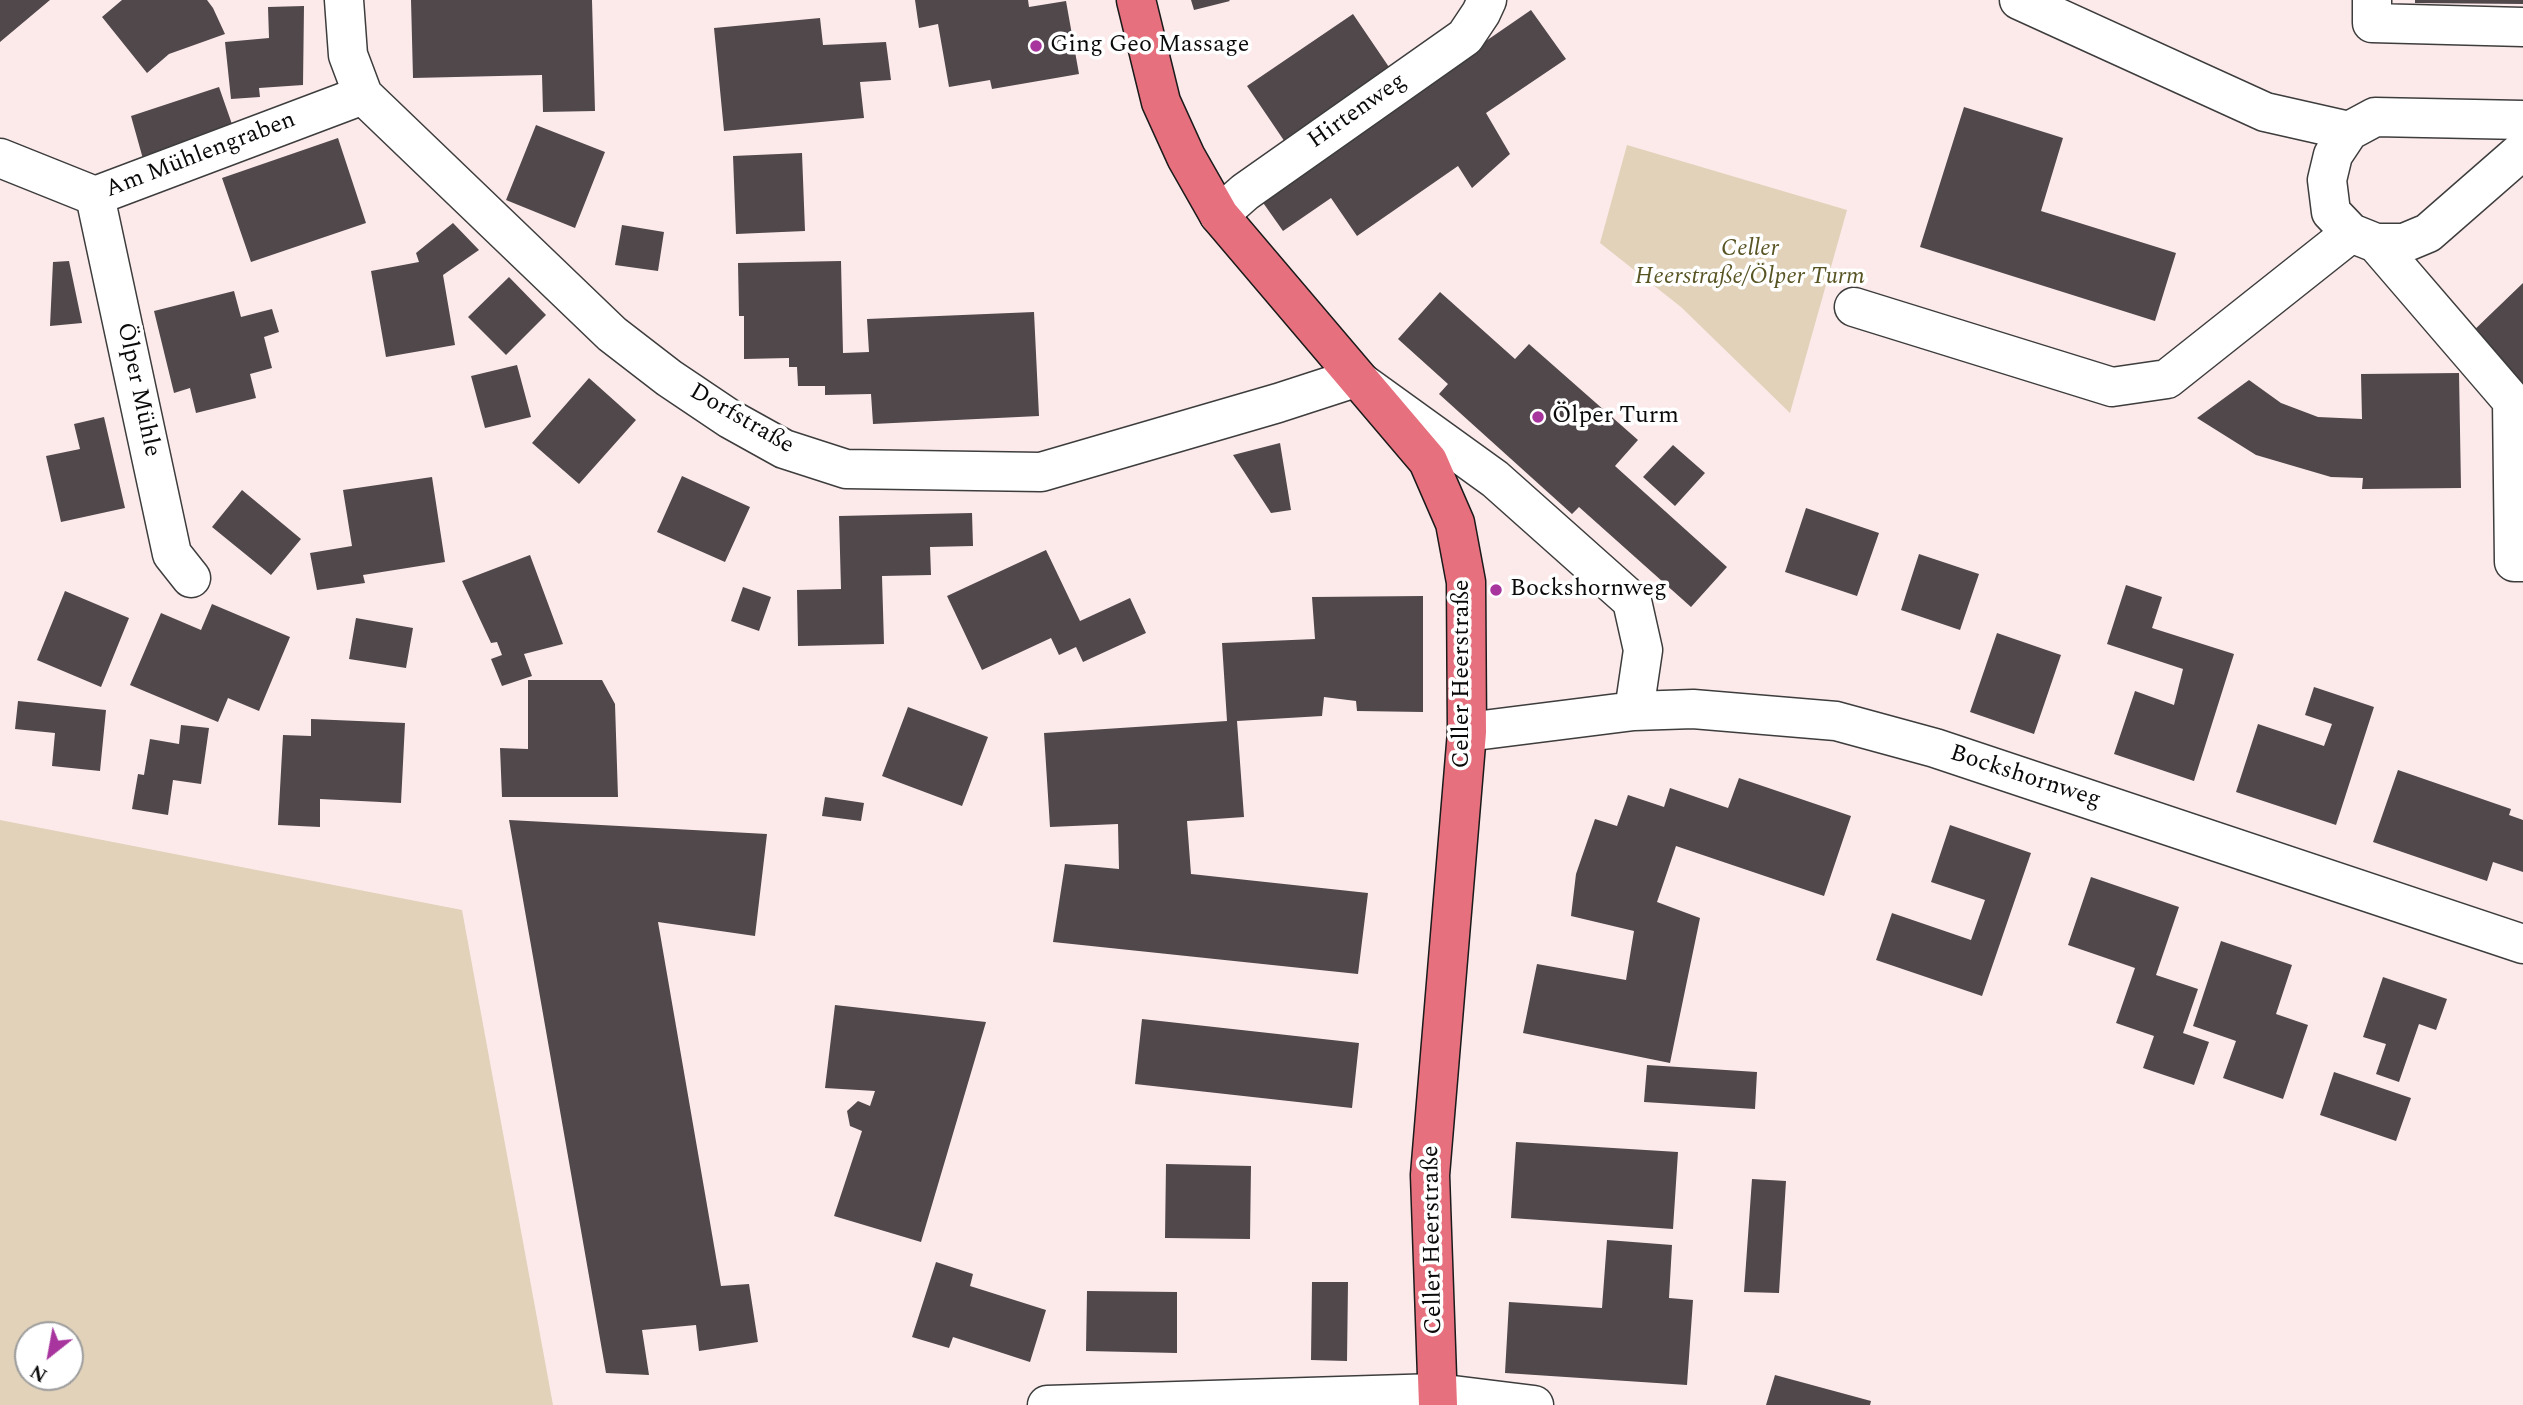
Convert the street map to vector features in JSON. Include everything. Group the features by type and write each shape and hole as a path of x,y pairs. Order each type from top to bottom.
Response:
{"main road":[{"name":"Celler Heerstraße","path":"1136,0 1161,102 1186,157 1219,215 1427,461 1455,523 1466,582 1467,732 1430,1175 1438,1399"}],"street":[{"name":"Dorfstraße","path":"344,0 348,55 363,95 612,334 669,378 730,419 784,449 846,469 1041,472 1355,378"},
{"name":"Hirtenweg","path":"1219,215 1245,192 1465,37 1487,0"},
{"path":"2019,0 2265,112 2349,131"},
{"path":"2371,0 2372,23 2523,27"},
{"name":"Am Mühlengraben","path":"0,158 95,196 363,95"},
{"path":"2523,120 2375,117 2349,131 2333,155 2327,180 2331,212 2364,238 2512,401 2514,562 2523,562"},
{"path":"1854,307 2112,387 2167,379 2364,238 2404,243 2428,233 2523,150"},
{"name":"Ölper Mühle","path":"95,196 172,554 191,578"},
{"path":"1355,378 1495,479 1632,601 1643,650 1634,711"},
{"name":"Bockshornweg","path":"1467,732 1634,711 1693,709 1836,721 1948,752 2523,944"},
{"path":"1046,1405 1438,1399 1534,1405"}],"green space":[{"name":"Celler Heerstraße/Ölper Turm","path":"1627,145 1847,210 1790,413 1681,307 1600,243"},
{"path":"0,820 462,910 553,1405 0,1405"}],"building":[{"path":"0,0 50,0 0,42"},
{"path":"122,0 207,0 225,34 169,54 147,73 102,17"},
{"path":"411,0 592,0 595,111 543,112 542,75 413,78"},
{"path":"915,0 1028,0 1029,7 1066,1 1079,74 992,89 990,80 949,87 938,24 919,28"},
{"path":"1191,0 1229,0 1230,1 1194,10"},
{"path":"2415,0 2523,0 2523,4 2415,3"},
{"path":"304,6 303,85 259,88 260,97 231,99 225,42 269,38 268,7"},
{"path":"1531,10 1566,59 1486,113 1510,154 1472,188 1458,166 1357,236 1331,198 1283,231 1259,197"},
{"path":"1353,14 1393,73 1287,145 1247,86"},
{"path":"820,18 823,45 886,42 891,80 860,82 864,118 724,131 714,28"},
{"path":"219,87 233,127 143,159 131,116"},
{"path":"1964,107 2063,138 2041,211 2176,253 2155,321 1920,247"},
{"path":"536,125 605,152 575,228 506,200"},
{"path":"338,138 366,223 251,262 222,178"},
{"path":"802,153 805,231 736,234 733,156"},
{"path":"453,223 479,250 443,275 455,345 386,357 371,271 419,262 416,253"},
{"path":"622,225 664,232 658,271 615,265"},
{"path":"69,261 82,323 50,326 53,262"},
{"path":"841,261 843,353 869,352 867,319 1034,312 1039,416 873,424 871,394 825,395 825,386 798,386 797,367 789,367 789,358 744,359 744,316 739,316 738,263"},
{"path":"509,277 546,315 506,355 468,317"},
{"path":"2523,283 2523,391 2470,334"},
{"path":"234,291 241,317 272,309 279,332 264,337 272,368 250,374 256,398 196,413 190,388 174,393 154,311"},
{"name":"Ölper Turm","path":"1440,292 1515,359 1529,344 1638,440 1615,466 1727,567 1691,607 1579,507 1572,514 1439,394 1448,384 1398,339"},
{"path":"517,365 531,417 485,428 471,376"},
{"path":"2459,373 2461,488 2362,489 2363,478 2331,477 2256,455 2197,418 2249,380 2281,403 2318,417 2362,419 2361,374"},
{"path":"589,378 636,420 579,484 532,443"},
{"path":"104,417 125,508 61,522 46,456 80,449 74,424"},
{"path":"1280,443 1291,510 1271,513 1233,455"},
{"path":"1673,445 1705,473 1675,506 1643,477"},
{"path":"682,476 750,507 725,562 657,532"},
{"path":"432,477 445,562 363,575 365,583 317,590 310,553 352,546 343,490"},
{"path":"242,490 301,539 271,575 212,527"},
{"path":"1806,508 1879,533 1857,596 1785,572"},
{"path":"972,513 973,546 930,547 931,575 882,576 884,644 798,646 797,590 841,589 839,516"},
{"path":"1046,550 1080,621 1130,598 1146,633 1083,662 1076,647 1059,655 1051,638 982,670 947,596"},
{"path":"1919,554 1979,574 1960,630 1901,610"},
{"path":"530,555 563,644 524,654 532,676 502,686 491,659 502,655 497,642 491,643 462,581"},
{"path":"2126,585 2162,597 2152,628 2234,654 2194,781 2114,754 2135,691 2174,705 2183,669 2107,644"},
{"path":"743,587 771,597 759,631 731,621"},
{"path":"65,591 129,618 101,687 37,660"},
{"path":"1423,596 1423,712 1357,711 1356,701 1324,697 1322,716 1237,721 1244,817 1187,821 1191,874 1368,893 1358,974 1053,942 1065,864 1119,869 1118,824 1050,827 1044,733 1227,721 1222,643 1315,639 1312,597"},
{"path":"212,604 290,637 259,711 228,698 218,722 130,685 161,613 201,630"},
{"path":"356,618 413,628 406,668 349,659"},
{"path":"1997,633 2061,655 2034,734 1970,712"},
{"path":"528,680 602,680 615,704 618,797 502,797 500,748 528,749"},
{"path":"2314,687 2374,707 2336,825 2236,792 2258,724 2324,746 2332,724 2305,715"},
{"path":"18,701 106,710 100,771 52,766 55,733 15,729"},
{"path":"908,707 988,737 962,806 882,776"},
{"path":"311,719 405,723 401,803 320,799 320,827 278,825 283,735 311,736"},
{"path":"181,725 209,728 201,784 173,780 168,815 132,809 138,774 144,775 150,739 179,744"},
{"path":"2398,770 2511,809 2509,815 2523,820 2523,872 2493,862 2487,881 2373,842"},
{"path":"1739,778 1851,816 1824,896 1676,846 1657,902 1700,918 1670,1063 1523,1033 1537,964 1626,980 1634,931 1571,916 1576,874 1595,819 1617,826 1628,795 1664,807 1670,788 1728,808"},
{"path":"825,797 864,803 861,821 822,816"},
{"path":"509,820 767,834 755,936 658,922 721,1286 749,1284 758,1342 699,1351 696,1325 642,1330 649,1375 606,1373"},
{"path":"1950,825 2031,853 1982,996 1876,960 1892,913 1971,940 1985,900 1931,882"},
{"path":"2091,877 2179,907 2156,975 2198,989 2183,1033 2209,1042 2194,1085 2143,1068 2154,1036 2116,1023 2135,968 2068,945"},
{"path":"2221,941 2292,965 2276,1014 2308,1025 2283,1099 2223,1078 2236,1041 2193,1026"},
{"path":"2383,977 2447,999 2436,1030 2419,1024 2399,1082 2376,1074 2386,1044 2363,1037"},
{"path":"835,1005 986,1022 921,1242 834,1216 862,1131 850,1126 847,1111 858,1101 870,1106 875,1091 825,1088"},
{"path":"1142,1019 1359,1043 1352,1108 1135,1084"},
{"path":"1647,1065 1757,1072 1755,1109 1644,1102"},
{"path":"2334,1072 2411,1098 2396,1141 2320,1115"},
{"path":"1516,1142 1678,1152 1673,1229 1511,1218"},
{"path":"1166,1164 1251,1166 1250,1239 1165,1238"},
{"path":"1752,1179 1786,1181 1779,1293 1744,1292"},
{"path":"1607,1240 1672,1245 1669,1298 1693,1300 1687,1385 1505,1373 1509,1302 1602,1308"},
{"path":"936,1262 973,1274 970,1286 1046,1310 1030,1362 953,1337 949,1348 912,1337"},
{"path":"1312,1282 1348,1282 1347,1361 1311,1360"},
{"path":"1087,1291 1177,1292 1177,1353 1086,1351"},
{"path":"1775,1375 1871,1401 1870,1405 1766,1405"}],"place":[{"name":"Ging Geo Massage","path":"1036,46"},
{"name":"Ölper Turm","path":"1538,417"},
{"name":"Bockshornweg","path":"1496,590"}]}
